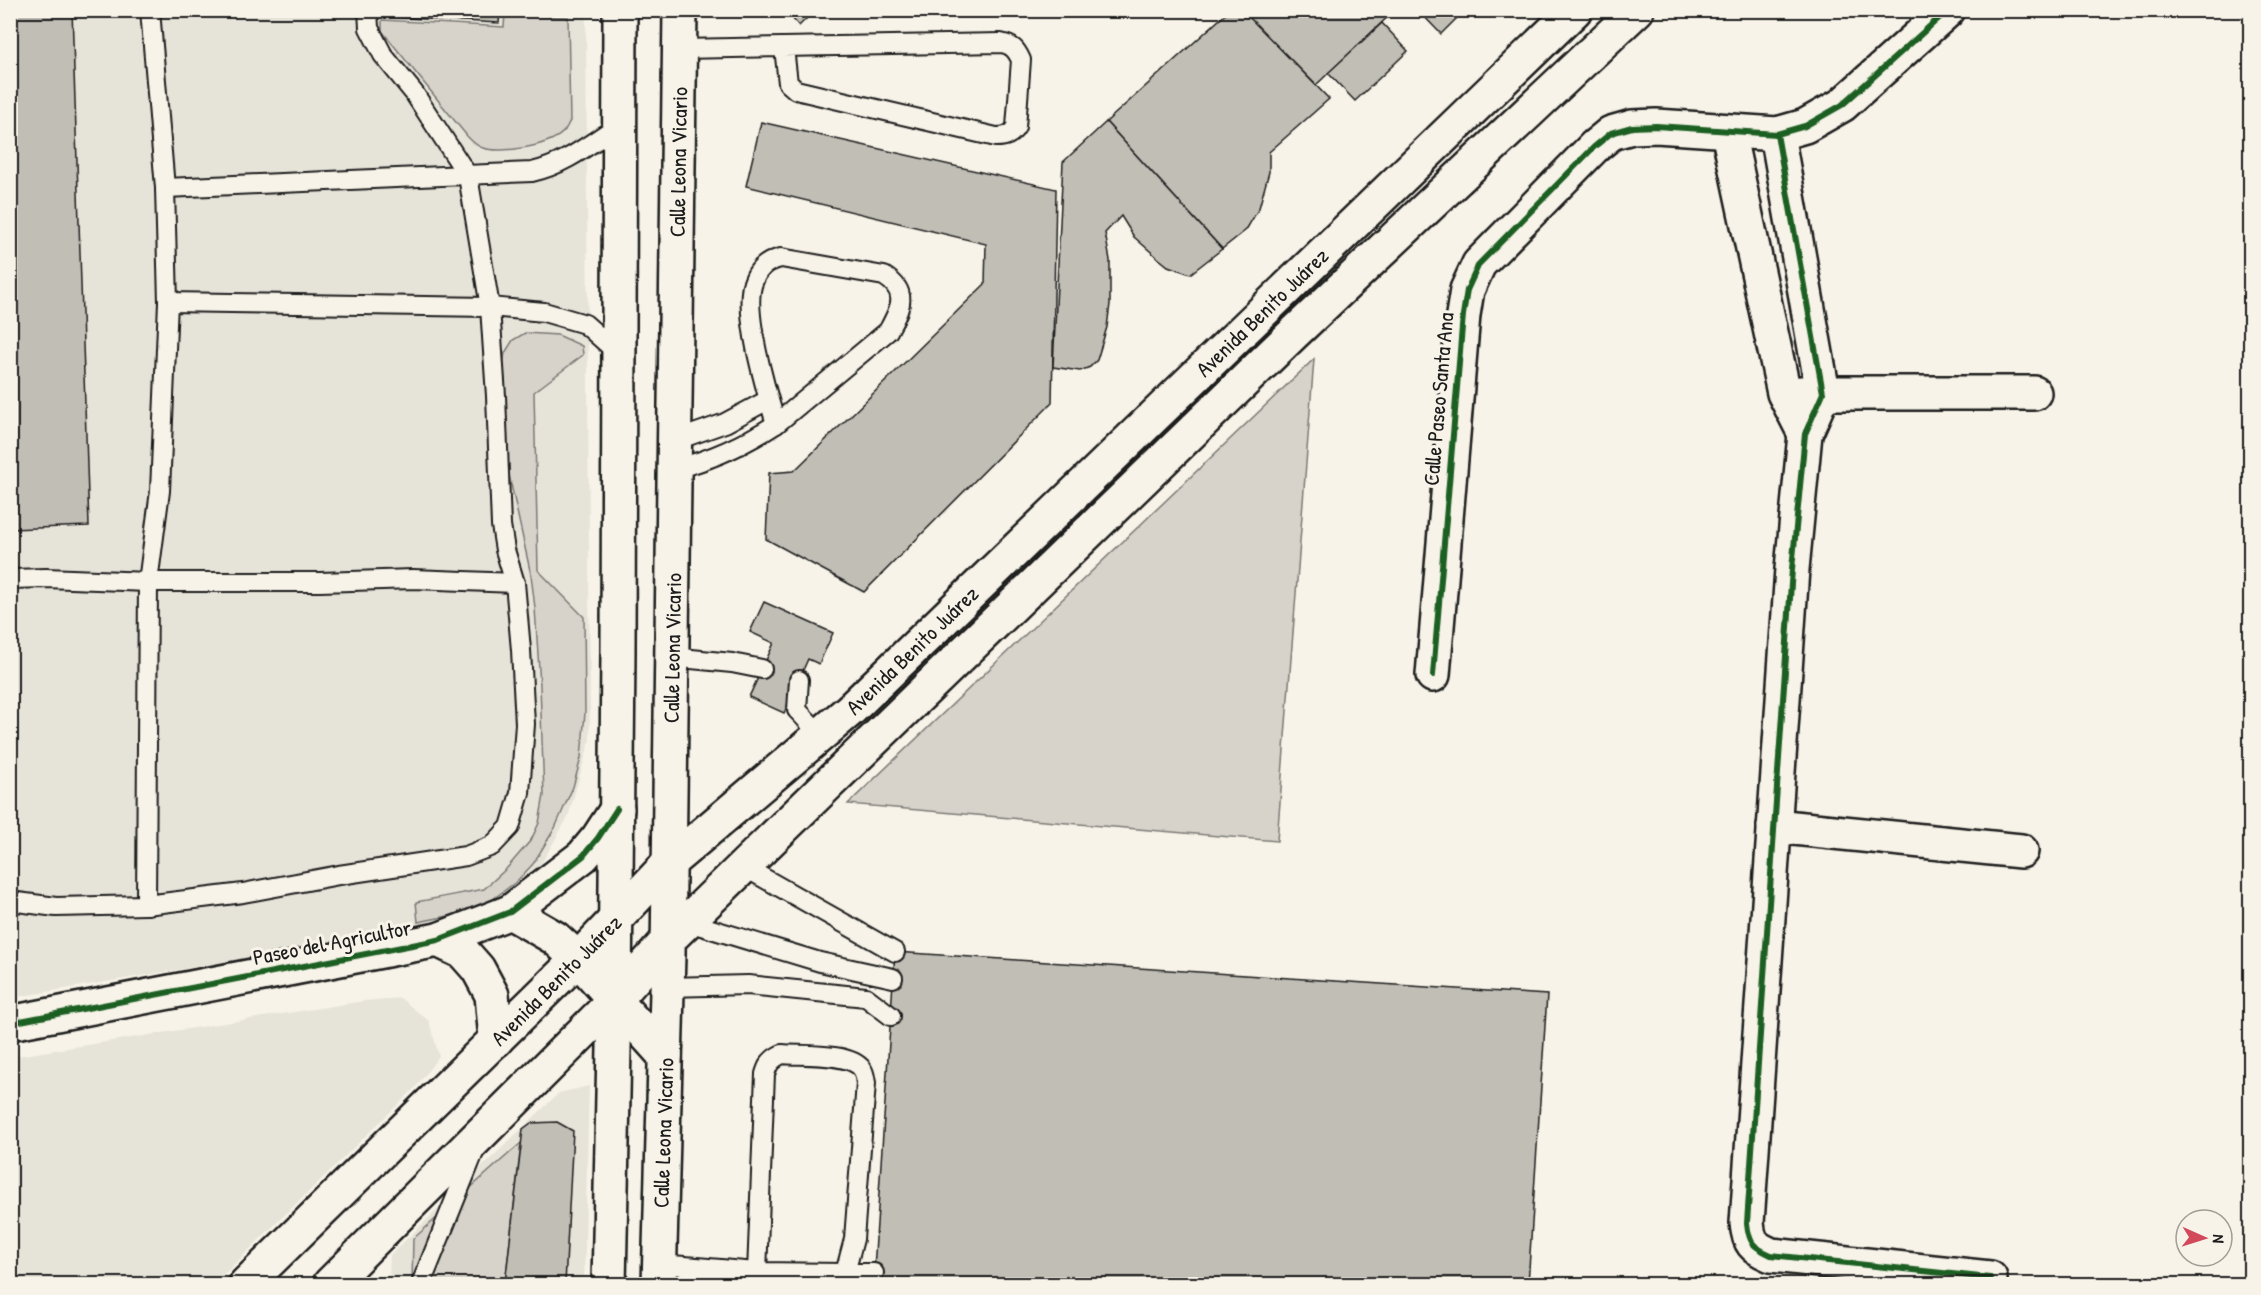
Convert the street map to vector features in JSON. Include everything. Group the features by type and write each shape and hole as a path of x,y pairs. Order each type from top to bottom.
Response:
{"main road":[{"name":"Calle Leona Vicario","path":"659,1274 667,987 678,931 669,863 680,10"},
{"name":"Avenida Benito Juárez","path":"246,1284 578,959 669,863 850,710 1575,10"},
{"name":"Avenida Benito Juárez","path":"330,1284 480,1137 615,1000 678,931 1293,334 1637,10"},
{"name":"Calle Paseo Santa Ana","path":"1433,675 1462,315 1467,290 1479,264 1594,147 1611,134 1632,127 1656,126 1777,134 1805,126 1842,105 1948,10"},
{"path":"609,1284 615,1000 620,355 618,11"},
{"path":"1728,132 1784,393 1805,434"},
{"path":"1777,134 1823,393 1805,434 1792,569 1747,1223 1748,1237 1756,1249 1771,1255 1990,1278"},
{"path":"1784,393 2034,393"},
{"name":"Paseo del Agricultor","path":"10,1023 438,940 510,912 583,856 598,838 616,809"},
{"path":"1774,826 2021,851"},
{"path":"510,912 555,938 578,959 665,1056"},
{"path":"438,940 462,952 478,969 492,995 496,1040"}],"lane":[{"path":"146,905 148,582 160,491 168,302 165,188 150,10"},
{"path":"10,901 56,907 146,905 243,893 339,875 466,856 492,846 510,826 520,794 525,723 515,583 505,550 501,525 490,307 468,176 414,93 383,55 369,28 368,10"},
{"path":"680,49 1010,45 1021,60 1016,127 1012,134 996,137 796,90 788,83 784,48"},
{"path":"165,188 532,172 549,169 619,125"},
{"path":"674,455 706,461 755,438 776,424 888,331 898,313 901,296 895,283 884,276 781,258 770,260 760,268 753,281 750,300 757,354 776,424"},
{"path":"168,302 490,307 544,312 585,324 620,355"},
{"path":"674,455 725,423 768,400"},
{"path":"10,579 320,582 413,579 515,583"},
{"path":"671,657 732,663 762,669"},
{"path":"799,680 797,710 820,734"},
{"path":"744,867 895,952"},
{"path":"678,931 893,978"},
{"path":"667,987 748,985 866,997 891,1016"},
{"path":"757,1272 765,1074 772,1058 782,1054 846,1058 863,1070 866,1083 854,1239 839,1279"},
{"path":"421,1284 480,1137"},
{"path":"659,1274 757,1272 839,1279 874,1274"}],"shaded area":[{"path":"11,11 586,11 590,740 568,817 528,887 484,918 11,998"},
{"path":"505,14 568,17 570,121 559,136 550,140 526,147 491,150 478,146 467,136 382,31 382,20 504,27"},
{"path":"525,333 558,335 582,346 583,355 534,392 538,570 584,617 585,713 581,758 573,787 555,828 533,864 516,882 478,910 418,922 416,902 484,889 507,868 531,840 539,823 544,795 535,608 531,575 507,466 503,365 505,353 513,340"},
{"path":"1314,359 1277,841 848,804"},
{"path":"400,998 429,1021 439,1056 416,1087 214,1284 11,1284 11,1057 364,1001"},
{"path":"589,1086 584,1284 389,1284 390,1255 559,1093"},
{"path":"521,1143 505,1284 412,1284 413,1239"}],"building":[{"path":"10,10 72,10 89,526 10,529"},
{"path":"390,10 500,10 499,23 389,17"},
{"path":"785,10 815,10 799,26"},
{"path":"1230,10 1243,10 1329,99 1269,152 1269,172 1259,208 1246,230 1222,249 1106,122"},
{"path":"1257,10 1395,10 1316,85 1249,17"},
{"path":"1418,10 1465,10 1441,34"},
{"path":"1382,23 1408,51 1355,101 1328,73"},
{"path":"761,122 1056,189 1052,403 864,592 766,539 769,473 794,471 985,284 986,244 746,186"},
{"path":"1106,122 1222,249 1190,274 1168,266 1158,258 1134,237 1121,216 1105,233 1110,260 1110,304 1107,327 1097,360 1090,367 1080,371 1053,367 1063,162"},
{"path":"764,602 833,633 819,664 808,659 784,713 749,697 774,643 750,632"},
{"path":"895,952 1547,995 1528,1284 873,1284"},
{"path":"557,1122 573,1131 565,1284 505,1284 523,1129 531,1123"}],"cycle path":[{"path":"1433,675 1463,315 1467,290 1479,264 1594,147 1611,133 1632,127 1656,126 1777,134 1805,126 1842,105 1948,10"},
{"path":"1777,134 1823,393 1805,434 1792,569 1748,1230 1753,1244 1771,1255 1990,1278"},
{"path":"10,1023 438,940 510,912 583,856 617,809"}]}
